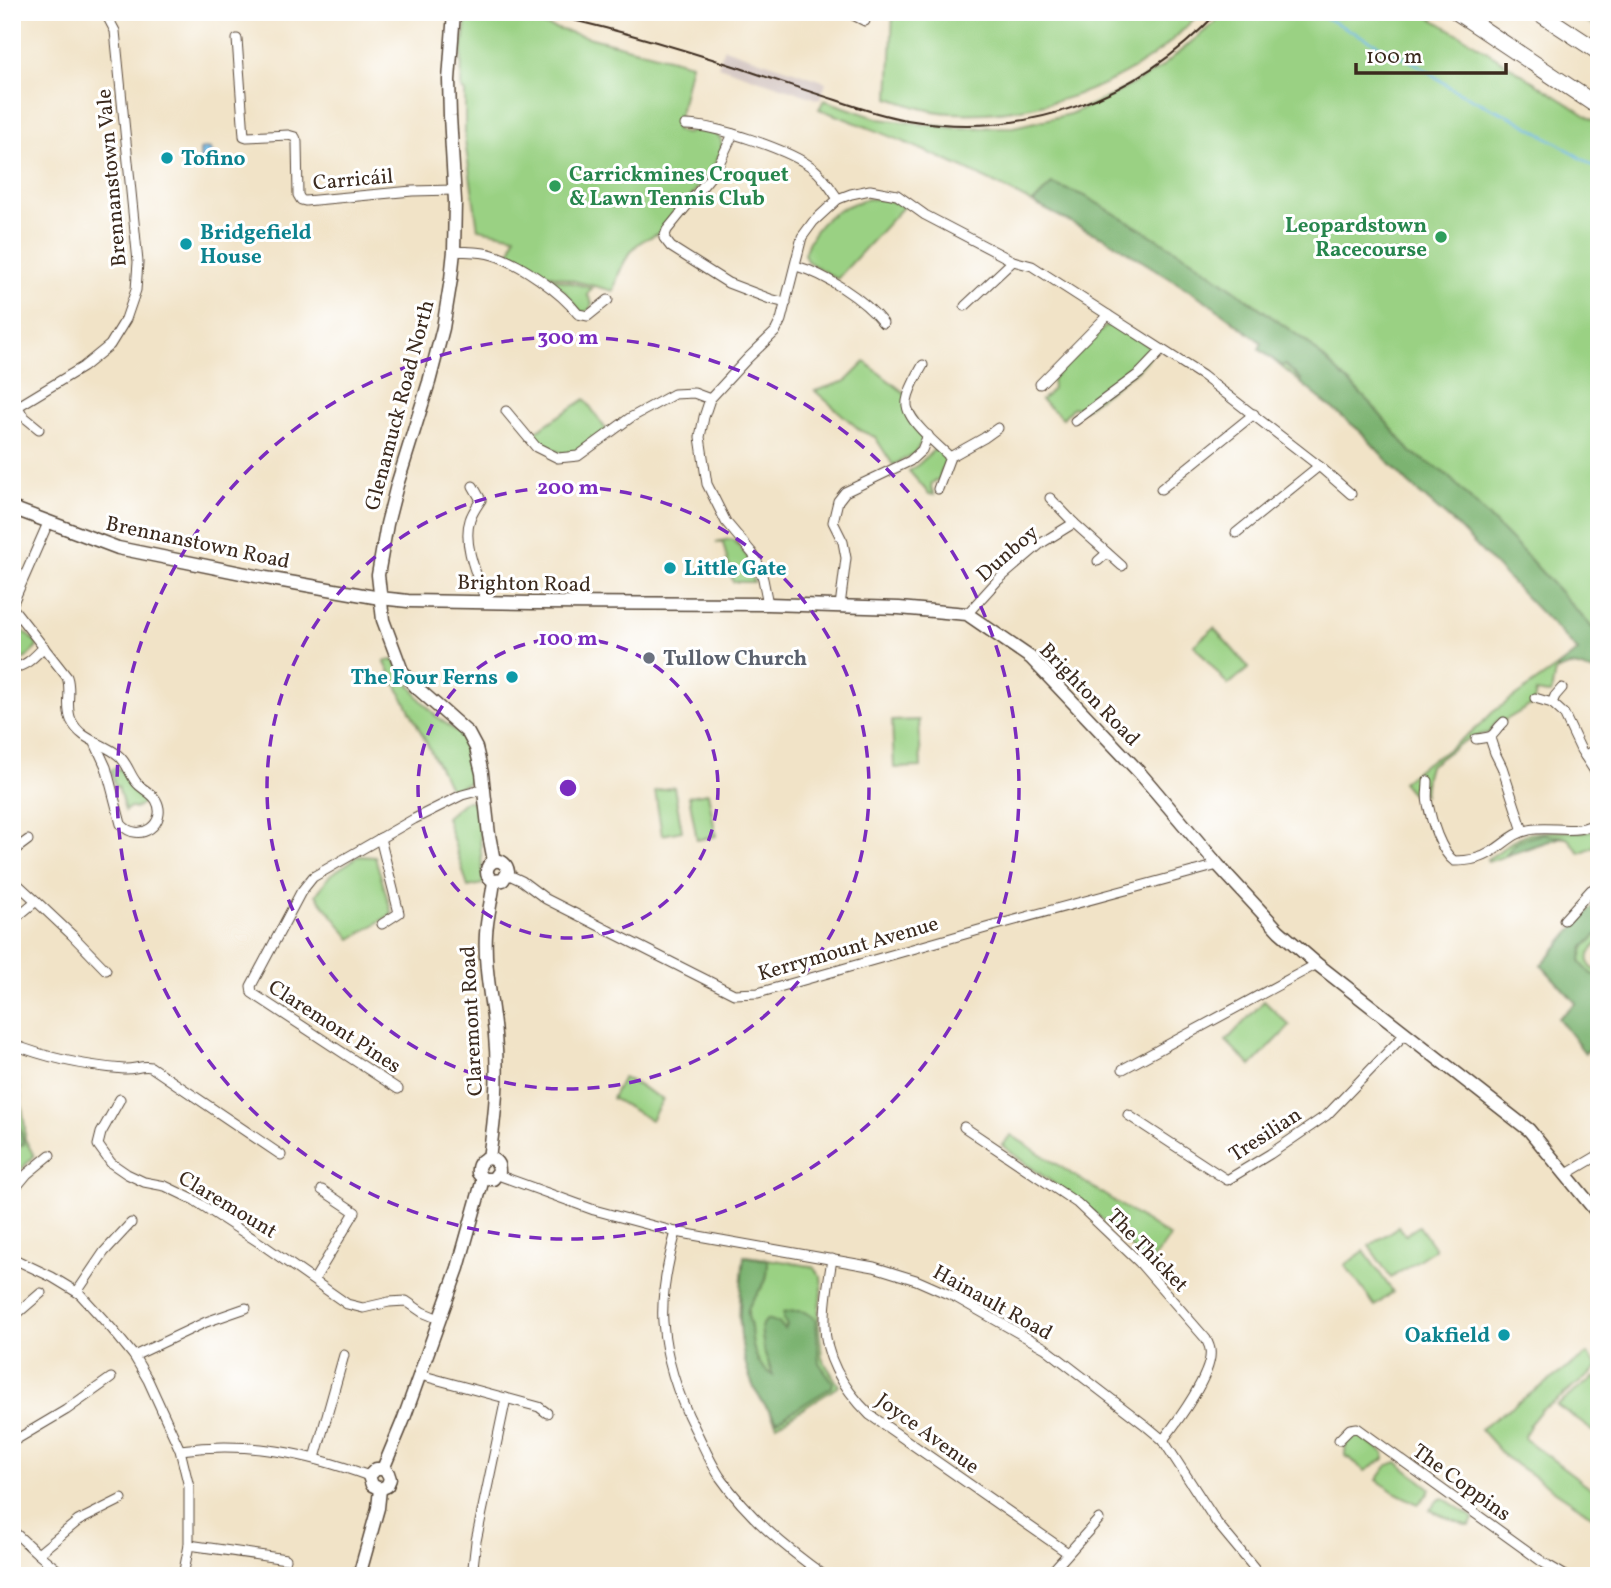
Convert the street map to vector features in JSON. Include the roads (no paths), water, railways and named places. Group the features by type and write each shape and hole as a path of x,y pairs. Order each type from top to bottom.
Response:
{"highway":[{"path":"1457,12 1599,107"},
{"path":"1471,12 1599,97"},
{"path":"1538,12 1599,52"},
{"path":"1554,12 1599,42"}],"street":[{"name":"Brennanstown Vale","path":"15,408 83,368 110,345 126,318 136,290 138,262 115,31 105,12"},
{"path":"847,12 865,21"},
{"name":"Glenamuck Road North","path":"380,598 379,575 387,524 443,328 454,251 449,80 453,17"},
{"name":"Carricáil","path":"237,38 244,135 295,137 298,195 301,200 454,190"},
{"path":"685,125 708,127 774,149 816,170 838,200"},
{"path":"733,134 716,170 667,230 664,238 671,247 728,283 786,303"},
{"path":"768,604 763,579 753,554 726,522 707,484 700,438 704,417 710,400 775,332 786,303 802,237 813,222 838,200 870,190 897,195 925,215 1013,261 1032,266 1108,314 1203,376 1351,494"},
{"path":"454,251 491,254 514,264 551,288 570,303 578,314 588,316 608,300"},
{"path":"965,306 1013,261"},
{"path":"796,266 812,270 833,281 883,323"},
{"path":"1040,384 1108,314"},
{"path":"1075,421 1140,373 1162,350"},
{"path":"923,365 906,403 909,416 950,457"},
{"path":"506,411 536,447 558,458 578,456 630,418 674,394 694,393 710,400"},
{"path":"15,408 39,429"},
{"path":"1161,489 1254,414"},
{"path":"937,489 950,457 998,428"},
{"path":"840,606 846,558 843,542 833,522 838,501 845,492 910,461 922,450 928,435"},
{"path":"1236,533 1319,466"},
{"path":"473,486 481,500 470,519 467,536 486,601"},
{"path":"1050,498 1122,566"},
{"name":"Brennanstown Road","path":"12,508 128,551 380,598"},
{"path":"48,523 12,606 67,677 70,688 69,714 73,724 83,735 123,759 138,784 155,800 158,817 150,829 137,833 125,829 121,824 106,767 95,743"},
{"name":"Dunboy","path":"967,614 998,580 1040,544 1074,523"},
{"path":"1098,561 1107,553"},
{"path":"380,598 383,620 402,671 468,733 476,748 485,789 494,861"},
{"name":"Brighton Road","path":"380,598 545,604 768,604 899,608 967,614 1031,659 1139,772 1218,865 1279,931 1405,1034 1530,1130 1599,1214"},
{"path":"12,668 26,663 44,647"},
{"path":"1552,703 1562,688"},
{"path":"1535,698 1558,707 1567,719 1599,782"},
{"path":"1476,739 1494,736 1504,722"},
{"path":"1490,738 1523,831"},
{"path":"1586,757 1599,746"},
{"path":"1428,781 1428,806 1446,855 1454,861 1489,854 1523,831 1586,828 1599,820"},
{"name":"Claremont Pines","path":"398,1089 252,993 251,986 302,892 313,877 414,819 461,795 485,789"},
{"path":"380,838 399,914 382,924"},
{"path":"12,852 28,840"},
{"path":"494,861 506,865 507,874 501,881 494,881 488,876 487,869 494,861"},
{"name":"Kerrymount Avenue","path":"507,874 522,881 546,899 734,994 758,993 1218,865"},
{"path":"12,878 106,970"},
{"name":"Claremont Road","path":"489,1158 498,1074 486,969 486,933 494,881"},
{"path":"1564,920 1591,890 1599,886"},
{"path":"12,921 36,901"},
{"path":"1123,1069 1317,964"},
{"name":"Tresilian","path":"1128,1115 1227,1180 1327,1115 1405,1034"},
{"path":"12,1044 76,1062 128,1070 151,1067 281,1154"},
{"name":"Claremount","path":"120,1099 101,1133 98,1145 111,1163 144,1182 165,1185 194,1200 347,1304 363,1308 389,1301 406,1301 439,1319"},
{"name":"The Thicket","path":"964,1127 1077,1203 1139,1262 1206,1339 1210,1358 1206,1370 1188,1405 1163,1440"},
{"path":"12,1192 27,1174 50,1154"},
{"path":"1565,1175 1599,1155"},
{"path":"489,1158 493,1159 499,1168 498,1175 489,1180 483,1179 478,1173 482,1160 489,1158"},
{"name":"Hainault Road","path":"498,1175 594,1210 676,1232 890,1271 957,1298 1045,1348 1163,1440 1217,1523 1261,1576"},
{"path":"383,1469 458,1268 483,1179"},
{"path":"314,1280 355,1212 322,1190"},
{"path":"77,1292 104,1252 131,1223"},
{"path":"676,1232 664,1287 663,1322 682,1402 728,1488 771,1534 825,1576"},
{"path":"12,1258 77,1292 134,1356 154,1392 180,1450 189,1487 189,1545 183,1576"},
{"name":"Joyce Avenue","path":"832,1259 825,1335 833,1364 855,1399 870,1415 1068,1553"},
{"path":"12,1318 41,1293"},
{"path":"134,1356 206,1322 246,1308"},
{"path":"315,1458 344,1355"},
{"path":"420,1375 539,1407 547,1413"},
{"path":"12,1442 111,1378"},
{"path":"472,1576 476,1541 506,1398"},
{"name":"The Coppins","path":"1339,1440 1350,1429 1357,1428 1544,1563 1566,1576"},
{"path":"180,1450 254,1447 315,1458 369,1476"},
{"path":"376,1469 383,1469 390,1479 387,1486 380,1489 372,1485 369,1476 376,1469"},
{"path":"359,1576 378,1508 380,1489"},
{"path":"38,1555 78,1521 122,1499"},
{"path":"1048,1576 1099,1519"},
{"path":"12,1530 65,1576"},
{"path":"189,1545 286,1559"}],"water":[{"path":"211,149 213,157 210,169 200,163 200,150"}],"waterway":[{"path":"1314,12 1422,67 1451,88 1512,117 1599,170"}],"tram line":[{"path":"536,12 664,44 880,114 951,125 995,124 1037,118 1077,106 1115,90 1152,68 1186,42 1218,12"}],"place":[{"name":"Tofino","path":"167,158"},
{"name":"Carrickmines Croquet & Lawn Tennis Club","path":"555,186"},
{"name":"Leopardstown Racecourse","path":"1441,237"},
{"name":"Bridgefield House","path":"186,244"},
{"name":"Little Gate","path":"670,568"},
{"name":"Tullow Church","path":"649,658"},
{"name":"The Four Ferns","path":"512,677"},
{"name":"Oakfield","path":"1504,1335"}]}
